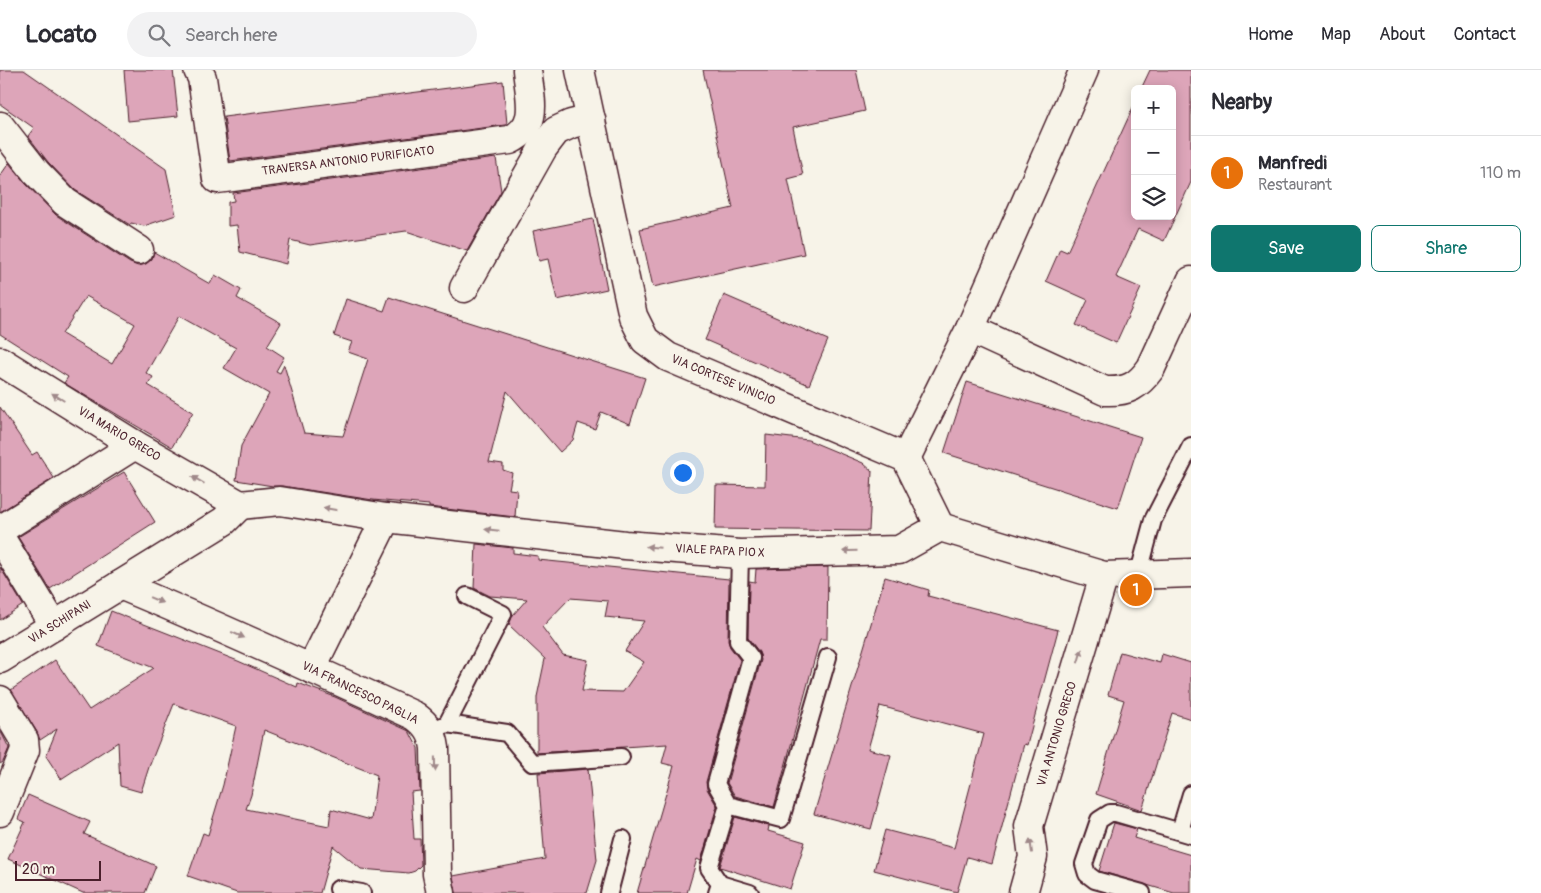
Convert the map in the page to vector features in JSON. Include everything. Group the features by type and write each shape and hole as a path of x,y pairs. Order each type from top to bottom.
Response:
{"street":[{"name":"TRAVERSA ANTONIO PURIFICATO","path":"198,70 202,78 216,179 510,140 518,136 530,123 531,114 527,70"},
{"name":"VIA CORTESE VINICIO","path":"580,70 633,316 645,340 668,357 906,458"},
{"path":"1084,70 970,329 906,458 940,527 1104,576 1191,573"},
{"path":"464,288 543,148 556,131 570,124 590,119"},
{"path":"0,126 36,172 65,202 139,250"},
{"path":"970,329 1105,391 1119,392 1143,380 1151,368 1191,281"},
{"name":"VIA MARIO GRECO","path":"0,361 135,444 240,505"},
{"path":"0,530 135,444"},
{"name":"VIALE PAPA PIO X","path":"240,505 280,500 386,518 625,545 740,554 899,550 940,527"},
{"name":"VIA SCHIPANI","path":"0,659 224,521 240,505"},
{"path":"311,668 386,518"},
{"path":"0,537 54,626"},
{"name":"VIA ANTONIO GRECO","path":"1023,893 1033,857 1029,826 1104,576"},
{"name":"VIA FRANCESCO PAGLIA","path":"120,585 193,615 311,668 415,716 424,723 439,727 435,748 437,874 441,893"},
{"path":"0,700 24,740 24,750 0,812"}],"lane":[{"path":"1138,576 1153,520 1191,446"},
{"path":"740,554 738,641 751,658 716,784 728,804 781,819 828,657"},
{"path":"467,596 502,614 439,727 507,733 532,763 621,757"},
{"path":"1142,893 1095,880 1084,870 1084,864 1099,820 1110,813 1116,813 1185,833 1191,794"},
{"path":"728,804 709,868 718,888 750,893"},
{"path":"609,893 623,840"},
{"path":"338,889 362,893"}],"building":[{"path":"0,70 24,70 166,169 176,215 144,226 131,223 130,225 75,190 48,162 28,136 34,128 0,104"},
{"path":"124,70 173,70 178,116 128,121"},
{"path":"703,70 856,70 865,111 793,127 803,175 788,179 804,254 653,287 640,229 733,208"},
{"path":"1150,70 1191,70 1191,182 1176,215 1176,85 1143,85"},
{"path":"503,81 507,124 505,125 230,161 224,117"},
{"path":"1131,112 1131,220 1174,220 1164,241 1138,229 1116,277 1141,288 1116,343 1076,325 1088,300 1046,281 1060,249 1067,252"},
{"path":"496,158 501,191 467,251 406,231 310,245 290,240 286,264 240,252 237,225 228,226 228,202 234,201 233,193"},
{"path":"9,163 25,183 56,215 130,263 138,266 146,264 152,259 154,252 210,284 215,275 241,290 237,298 281,323 267,346 284,357 276,371 280,373 284,365 304,433 343,436 368,359 348,352 352,342 334,336 346,299 384,311 389,297 645,378 630,424 601,412 595,429 578,423 573,440 560,452 507,391 489,462 503,464 503,470 512,473 509,489 517,490 515,517 429,507 429,505 373,500 236,480 241,446 269,394 224,368 236,348 179,316 146,373 153,377 148,385 193,412 172,447 64,383 68,377 0,334 0,176","holes":["86,296 135,324 112,364 62,334"]},
{"path":"593,219 607,289 557,300 548,259 539,261 533,231"},
{"path":"724,295 828,340 809,385 705,340"},
{"path":"967,382 1141,437 1118,508 944,453"},
{"path":"0,407 32,455 37,452 54,478 0,512"},
{"path":"766,435 808,440 863,463 872,471 869,531 715,529 716,485 765,486"},
{"path":"124,472 155,522 50,589 18,537"},
{"path":"476,544 513,548 513,553 538,556 538,560 729,579 728,641 730,647 740,660 706,782 707,789 717,806 701,861 697,859 687,893 637,893 674,766 662,763 667,744 537,753 537,697 545,659 509,625 513,615 527,599 490,596 474,588","holes":["570,598 608,601 605,617 644,621 625,651 644,662 623,692 582,691 588,660 563,655 542,627"]},
{"path":"0,567 23,605 0,620"},
{"path":"828,567 827,639 820,639 774,807 735,796 727,783 761,660 759,652 748,638 749,581 755,582 756,569"},
{"path":"885,577 929,590 928,596 1058,630 1027,745 1024,744 992,864 967,857 957,892 874,870 885,830 954,848 984,734 880,706 868,749 891,755 871,829 814,814"},
{"path":"111,611 238,661 297,687 298,683 335,697 409,731 418,748 420,791 411,792 414,839 420,839 421,865 415,871 409,873 361,869 333,846 320,893 237,893 188,876 203,833 208,835 223,785 236,726 174,704 141,792 120,786 118,742 61,779 46,756 57,729 40,740 11,690 55,660 89,710 154,668 98,646","holes":["264,730 377,775 371,820 331,809 329,826 246,809 251,795"]},
{"path":"1120,652 1160,663 1162,654 1191,663 1191,719 1172,713 1142,810 1096,794 1124,700 1108,695"},
{"path":"0,730 9,748 3,762 0,764"},
{"path":"588,769 597,860 587,893 456,893 453,876 545,859 538,773"},
{"path":"28,795 90,822 84,834 156,866 145,893 83,893 8,859 25,822 18,819"},
{"path":"735,817 769,826 768,831 805,842 790,889 720,867"},
{"path":"1114,823 1137,829 1134,838 1191,855 1191,893 1174,893 1099,871"}],"place":[{"name":"Manfredi","path":"1136,590"}]}
